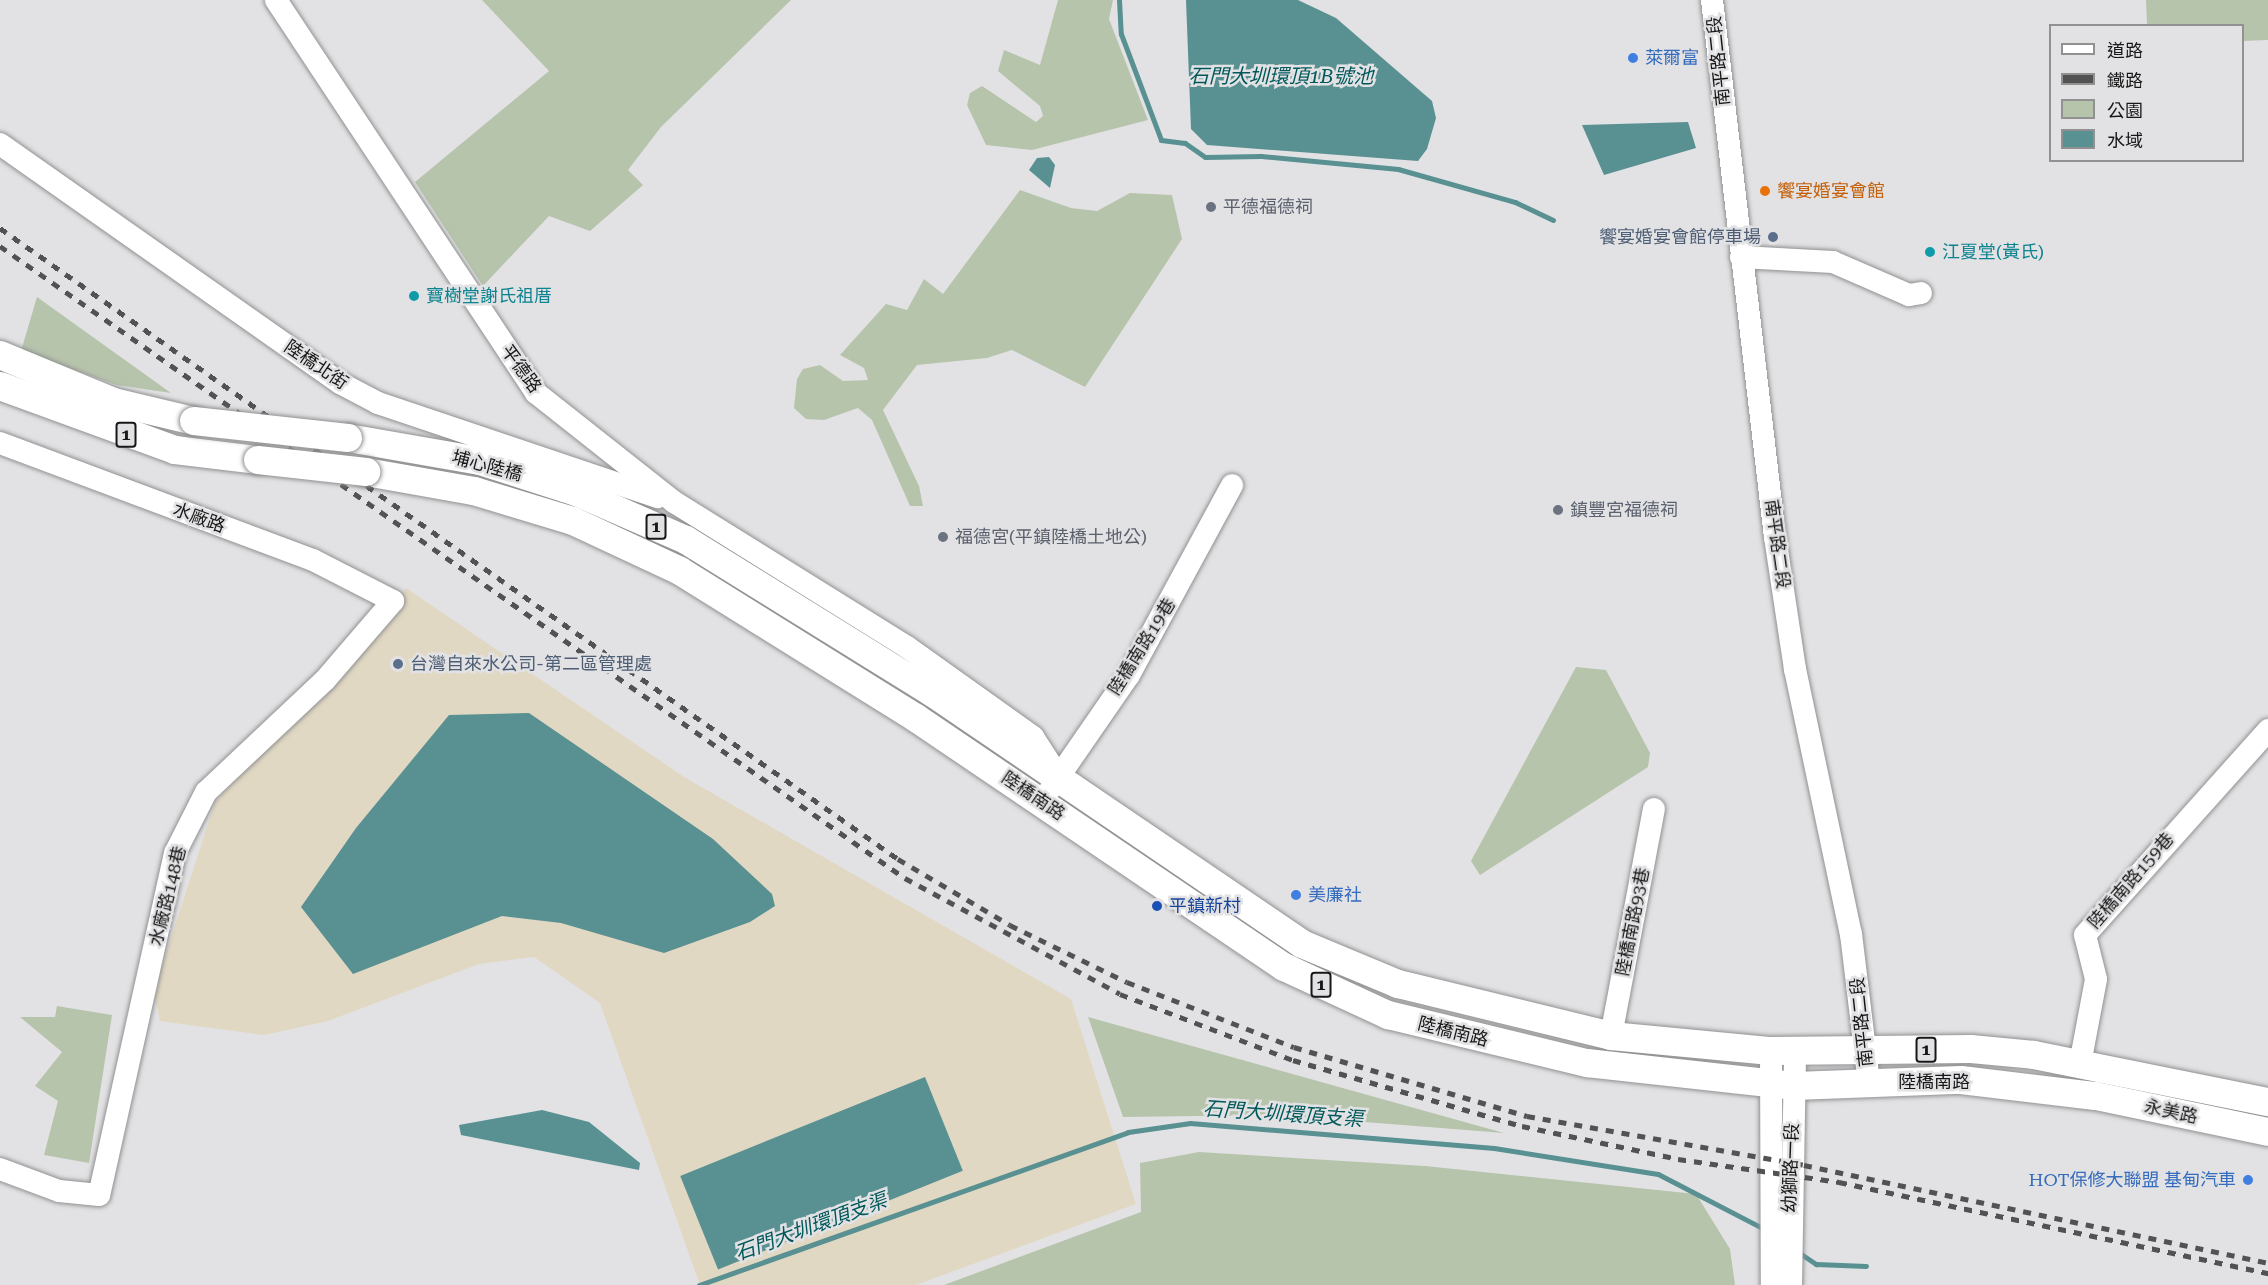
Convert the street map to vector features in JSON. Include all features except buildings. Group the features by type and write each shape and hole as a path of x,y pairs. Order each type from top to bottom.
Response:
{"main road":[{"name":"埔心陸橋","path":"0,355 114,402 194,421 348,438 480,461 576,492 686,540 933,693"},
{"name":"埔心陸橋","path":"0,386 46,407 175,450 366,472 474,491 573,521 680,571 916,718"},
{"name":"陸橋南路","path":"933,693 1302,944 1398,984 1611,1036 1783,1051 1971,1049 2080,1064"},
{"name":"陸橋南路","path":"916,718 1284,967 1388,1015 1587,1063 1782,1085 1961,1080 2073,1093"},
{"name":"永美路","path":"2080,1064 2268,1102"},
{"name":"永美路","path":"2073,1093 2268,1132"}],"street":[{"name":"平德路","path":"276,0 536,393 674,502 907,647"},
{"name":"南平路二段","path":"1712,0 1741,257 1795,669 1851,934 1869,1083"},
{"name":"陸橋北街","path":"0,144 340,383 378,403 674,502"},
{"path":"1741,257 1833,262 1909,295 1921,293"},
{"name":"水廠路","path":"0,443 313,560 393,601"},
{"name":"陸橋南路19巷","path":"1041,802 1130,675 1232,485"},
{"name":"水廠路148巷","path":"0,1169 59,1191 99,1195 175,853 206,792 325,680 393,601"},
{"name":"陸橋南路","path":"907,647 1033,737 1059,777"},
{"name":"陸橋南路159巷","path":"2080,1064 2096,979 2085,935 2268,730"},
{"name":"陸橋南路93巷","path":"1611,1036 1654,808"},
{"name":"幼獅路一段","path":"1772,1285 1783,1051"},
{"name":"幼獅路一段","path":"1782,1085 1791,1285"}],"shaded area":[{"path":"406,588 684,777 1071,999 1136,1204 916,1285 700,1285 600,1003 534,957 479,964 328,1021 264,1035 160,1021 154,991 215,802 324,687"}],"green space":[{"path":"482,0 791,0 661,127 628,170 643,185 590,231 549,216 483,286 415,182 549,71"},
{"path":"1058,0 1113,0 1109,19 1148,120 1032,150 986,145 967,105 970,93 982,86 1036,122 1043,116 1040,106 998,71 1004,50 1040,65"},
{"path":"2146,0 2268,0 2268,40 2244,41 2244,24 2147,24"},
{"path":"1020,190 1071,208 1097,211 1130,193 1172,195 1182,239 1085,387 1012,350 987,358 917,365 883,410 919,486 923,506 910,506 872,420 858,408 824,420 806,419 794,408 797,379 803,369 820,365 843,381 868,380 864,368 840,355 886,304 907,310 924,279 943,294"},
{"path":"37,297 171,393 117,385 21,351"},
{"path":"1576,667 1606,670 1650,753 1648,767 1480,875 1471,861"},
{"path":"57,1006 112,1015 89,1163 44,1155 58,1101 35,1086 62,1052 20,1017 55,1017"},
{"path":"1088,1017 1504,1133 1276,1115 1123,1117"},
{"path":"1199,1152 1425,1166 1696,1194 1730,1249 1735,1285 944,1285 1141,1212 1140,1163"}],"water":[{"name":"石門大圳環頂1B號池","path":"1186,0 1298,0 1336,18 1432,101 1436,118 1427,149 1418,161 1207,145 1191,129"},
{"path":"1688,122 1696,148 1604,175 1582,125"},
{"path":"1049,157 1055,165 1050,188 1029,170 1037,158"},
{"path":"529,713 713,839 772,894 775,906 750,922 664,953 561,923 502,916 353,974 301,907 356,828 449,715"},
{"path":"925,1077 963,1171 718,1270 680,1176"},
{"path":"542,1110 589,1122 640,1163 639,1170 461,1135 459,1125"}],"waterway":[{"path":"1119,0 1121,34 1161,140 1185,143 1205,157 1261,156 1398,169 1515,202 1553,220"},
{"name":"石門大圳環頂支渠","path":"699,1285 1128,1132 1190,1123 1494,1148 1658,1174 1766,1230"},
{"name":"石門大圳環頂支渠","path":"1798,1252 1816,1264 1866,1266"}],"railway":[{"path":"0,228 898,859 1010,925 1127,982 1294,1047 1527,1116 1804,1165 2268,1263"},
{"path":"0,246 905,878 1120,994 1293,1060 1522,1126 1678,1159 1839,1182 2268,1273"}],"place":[{"name":"萊爾富","path":"1633,58"},
{"name":"饗宴婚宴會館","path":"1765,191"},
{"name":"平德福德祠","path":"1211,207"},
{"name":"饗宴婚宴會館停車場","path":"1773,237"},
{"name":"江夏堂(黃氏)","path":"1930,252"},
{"name":"寶樹堂謝氏祖厝","path":"414,296"},
{"name":"鎮豐宮福德祠","path":"1558,510"},
{"name":"福德宮(平鎮陸橋土地公)","path":"943,537"},
{"name":"台灣自來水公司-第二區管理處","path":"398,664"},
{"name":"美廉社","path":"1296,895"},
{"name":"平鎮新村","path":"1157,906"},
{"name":"HOT保修大聯盟 基甸汽車","path":"2248,1180"}]}
